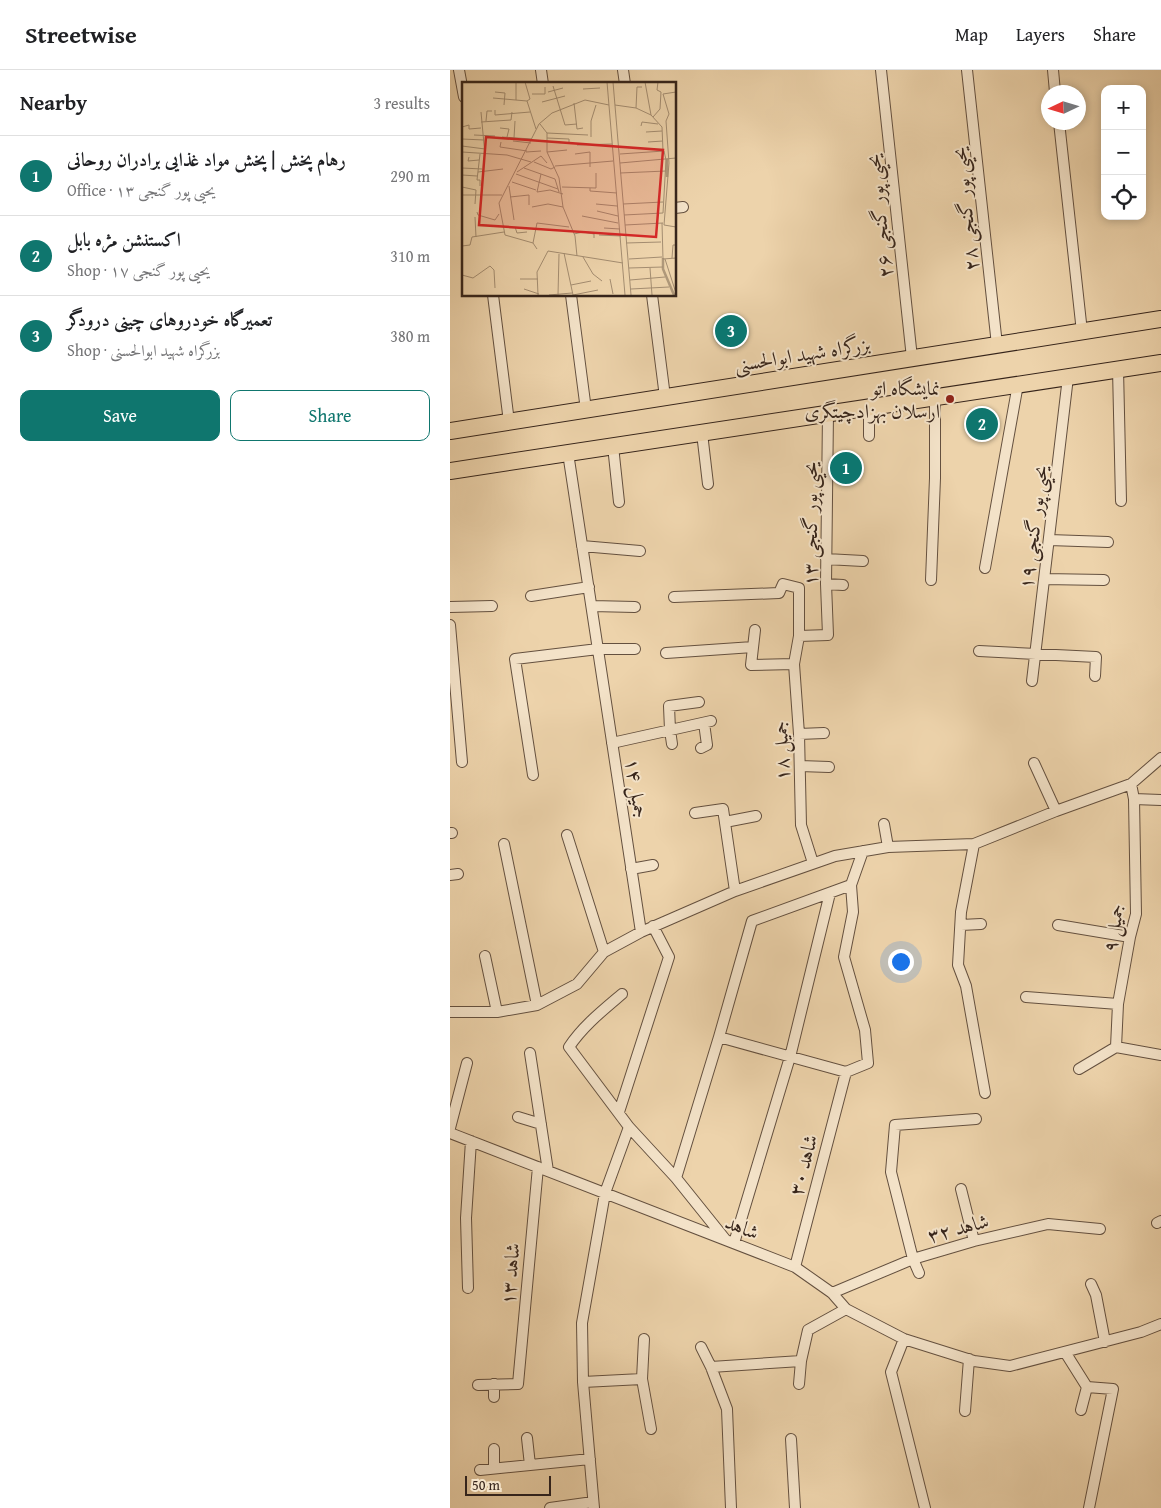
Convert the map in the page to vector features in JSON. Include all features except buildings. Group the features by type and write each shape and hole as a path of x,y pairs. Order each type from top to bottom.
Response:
{"main road":[{"name":"بزرگراه شهید ابوالحسنی","path":"450,431 1161,319"},
{"path":"450,471 1161,362"}],"street":[{"path":"459,70 462,86"},
{"name":"یحیی پور گنجی ۲۶","path":"881,70 912,358"},
{"name":"یحیی پور گنجی ۲۸","path":"967,70 997,345"},
{"path":"1053,70 1054,85"},
{"path":"1060,130 1082,332"},
{"path":"493,296 510,422"},
{"path":"570,296 586,410"},
{"path":"652,296 665,397"},
{"path":"1118,369 1121,501"},
{"name":"یحیی پور گنجی ۱۹","path":"1032,681 1068,376"},
{"path":"985,568 1018,384"},
{"path":"931,580 935,478 935,397"},
{"path":"868,436 869,407"},
{"name":"یحیی پور گنجی ۱۳","path":"800,636 828,635 826,559 828,413"},
{"path":"702,432 708,484"},
{"path":"614,446 619,502"},
{"name":"جمیل ۱۴","path":"568,453 641,932"},
{"path":"1049,540 1108,542"},
{"path":"582,546 640,551"},
{"path":"826,559 863,561"},
{"path":"1044,579 1104,580"},
{"name":"جمیل ۱۸","path":"674,597 780,593 782,584 799,588 800,636 794,664 799,734 801,825 813,863"},
{"path":"826,584 843,585"},
{"path":"531,596 589,588"},
{"path":"450,607 492,606"},
{"path":"592,606 635,607"},
{"path":"450,625 462,762"},
{"path":"755,630 751,665 794,664"},
{"path":"666,653 753,647"},
{"path":"533,774 515,659 598,649 635,649"},
{"path":"979,651 1096,657 1095,676"},
{"path":"672,744 669,706 699,702"},
{"path":"612,743 708,722 708,745 701,748"},
{"path":"799,734 824,733"},
{"path":"450,1012 497,1012 536,1005 577,984 604,952 653,926 735,891 835,856 888,847 974,844 1056,811 1131,784 1161,758"},
{"path":"1034,763 1056,811"},
{"path":"800,766 829,767"},
{"name":"جمیل ۹","path":"1116,1047 1118,1004 1136,914 1134,799 1131,784"},
{"path":"1134,799 1161,800"},
{"path":"695,813 723,809 735,891"},
{"path":"725,822 756,816"},
{"path":"884,824 888,847"},
{"path":"567,835 604,952"},
{"path":"504,844 536,1005"},
{"path":"974,844 961,912 958,965 966,986 985,1093"},
{"path":"719,1037 846,1072 868,1063 865,1030 844,957 853,912 851,885 863,851"},
{"path":"631,869 653,865"},
{"path":"676,1178 752,921 851,885"},
{"path":"729,1241 790,1057 830,893"},
{"path":"960,925 981,924"},
{"path":"1058,924 1130,937"},
{"path":"619,1112 670,957 653,926"},
{"path":"485,956 497,1012"},
{"path":"622,994 577,1034 569,1047 629,1127 676,1178 729,1241"},
{"path":"1026,997 1118,1004"},
{"path":"1080,1069 1116,1047 1161,1055"},
{"path":"530,1053 548,1171"},
{"path":"450,1128 467,1063"},
{"name":"شاهد ۳۰","path":"795,1266 846,1072"},
{"path":"518,1117 541,1124"},
{"path":"918,1273 892,1172 895,1125 976,1119"},
{"path":"550,1508 593,1505 583,1382 582,1323 605,1193 629,1127"},
{"name":"شاهد","path":"450,1133 795,1266 832,1293 846,1309 904,1339 974,1362 1010,1366 1065,1352"},
{"path":"468,1288 466,1218 471,1141"},
{"name":"شاهد ۱۳","path":"494,1384 518,1384 538,1167"},
{"path":"961,1189 974,1241"},
{"name":"شاهد ۳۲","path":"832,1293 913,1259 974,1241 1048,1224 1100,1229"},
{"path":"1092,1284 1105,1342"},
{"path":"799,1384 801,1361 808,1330 846,1309"},
{"path":"1081,1410 1087,1386 1065,1352 1141,1332 1161,1324"},
{"path":"644,1339 642,1379 651,1429"},
{"path":"904,1339 891,1372 925,1508"},
{"path":"700,1347 711,1367 727,1409 731,1508"},
{"path":"965,1411 969,1359"},
{"path":"711,1367 801,1361"},
{"path":"583,1382 642,1379"},
{"path":"478,1385 494,1384 494,1397"},
{"path":"1087,1386 1113,1389 1090,1508"},
{"path":"527,1438 530,1465"},
{"path":"791,1439 795,1508"},
{"path":"494,1450 494,1468"},
{"path":"480,1470 590,1459"}],"place":[{"name":"تعمیرگاه خودروهای چینی درودگر","path":"731,331"},
{"name":"نمایشگاه اتو ارسلان بهزادچیتگری","path":"950,399"},
{"name":"اکستنشن مژه بابل","path":"982,424"},
{"name":"رهام پخش | پخش مواد غذایی برادران روحانی","path":"846,468"}]}
